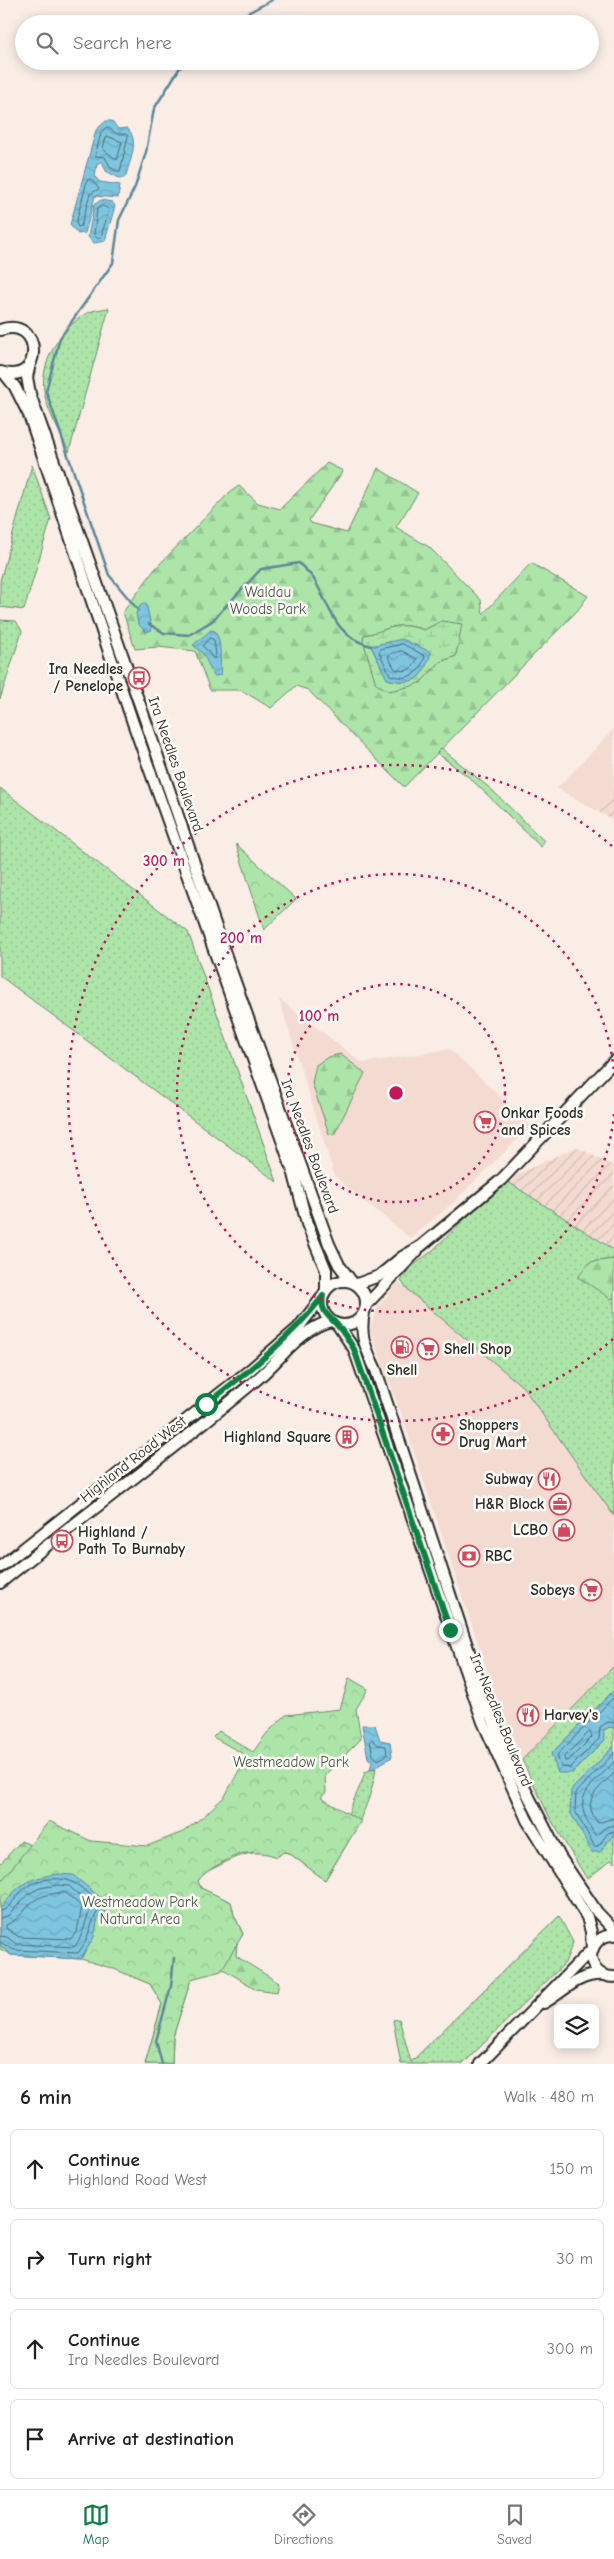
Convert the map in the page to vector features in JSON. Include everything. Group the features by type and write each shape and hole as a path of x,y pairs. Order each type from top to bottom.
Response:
{"main road":[{"path":"0,320 4,329"},
{"name":"Ira Needles Boulevard","path":"4,329 17,328 26,333 32,342 33,357 26,377 28,388 145,719 228,962 329,1244 339,1265 355,1283"},
{"path":"2,372 20,373 30,364"},
{"name":"Ira Needles Boulevard","path":"2,372 15,387 29,414 136,730 294,1174 307,1224 326,1270 324,1293"},
{"path":"421,1246 402,1257 379,1276 355,1283 343,1280 334,1283 324,1293 323,1310 334,1322 353,1323 421,1246 501,1180 614,1061"},
{"path":"355,1283 366,1297 365,1309"},
{"name":"Highland Road West","path":"0,1567 251,1369 298,1328 324,1293"},
{"name":"Ira Needles Boulevard","path":"365,1309 361,1328 363,1341 376,1370 485,1700 510,1760 539,1820 578,1884 614,1930"},
{"name":"Ira Needles Boulevard","path":"334,1322 354,1349 483,1722 527,1820 587,1917 591,1932 593,1964 609,1978"},
{"name":"Highland Road West","path":"0,1583 257,1380 314,1326 334,1322"},
{"path":"480,2064 539,2006 552,1988 601,1938 614,1935"},
{"path":"539,2006 582,1977 592,1974 609,1978"}],"shaded area":[{"path":"614,729 614,796 599,812 557,788"},
{"path":"614,796 614,821 599,812"},
{"path":"279,999 363,1063 450,1049 531,1126 453,1203 410,1238 335,1177"},
{"path":"576,1147 614,1166 614,1250 505,1180"},
{"path":"399,1282 523,1387 614,1516 614,1666 522,1760 500,1709 402,1416 370,1330 378,1306"}],"green space":[{"path":"109,308 69,452 46,399 44,391 45,368 54,346 69,327 87,313"},
{"name":"Waldau Woods Park","path":"327,463 343,471 309,520 311,523 347,533 378,468 418,493 396,527 429,547 481,600 483,614 531,563 588,596 577,611 404,787 308,690 296,686 271,708 241,690 210,690 195,651 158,647 135,649 123,612 155,569 230,492 239,486 258,503 280,509","holes":["442,621 456,656 440,662 421,682 377,684 364,635 400,626 424,630"]},
{"path":"32,465 51,519 24,610 0,607 0,581"},
{"path":"0,620 16,621 22,631 0,699"},
{"path":"442,621 462,624 456,656 440,662 421,682 412,686 389,691 376,684 363,640 364,635 399,626 424,630","holes":["391,642 378,661 371,646"]},
{"path":"441,748 492,790 544,841 541,847 471,779 437,753"},
{"path":"0,788 188,932 277,1182 0,976"},
{"path":"236,844 296,899 264,930"},
{"path":"340,1054 365,1073 334,1135 329,1134 312,1083 316,1065 328,1057"},
{"path":"505,1180 614,1250 614,1259 590,1262 610,1299 614,1297 614,1516 523,1387 409,1291 401,1281 408,1270 433,1250"},
{"path":"614,1259 614,1297 611,1299 578,1277 590,1262"},
{"path":"614,1666 614,1690 551,1754 609,1727 614,1728 614,1746 572,1790 600,1852 614,1834 614,1863 611,1860 587,1879 550,1818 522,1760"},
{"name":"Westmeadow Park Natural Area","path":"349,1678 368,1689 356,1709 361,1739 325,1775 326,1792 321,1798 361,1821 325,1880 289,1853 283,1852 277,1857 260,1853 241,1854 217,1865 201,1877 198,1881 201,1888 231,1902 234,1915 243,1934 221,1971 191,1979 173,2037 172,2064 145,2064 162,2004 150,1984 114,1969 81,1959 11,1955 0,1949 0,1883 49,1821 91,1841 147,1846 183,1832 204,1816 225,1796 247,1756 213,1737 219,1731 253,1752 267,1733 286,1715 340,1709"},
{"path":"376,1768 369,1799 363,1813 325,1880 289,1853 283,1852 277,1857 258,1853 239,1856 203,1873 233,1854 346,1822 365,1772"},
{"path":"21,1841 66,1860 0,1909 0,1864"},
{"path":"203,1873 198,1881 200,1888 231,1902 234,1915 243,1934 237,1943 236,1956 279,1983 277,1992 256,1989 223,1969 191,1979 173,2037 172,2064 145,2064 162,2004 150,1984 129,1975 161,1971 180,1888"},
{"path":"559,1916 573,1942 565,1963 463,2064 401,2064 393,2020 399,2019 411,2062"}],"water":[{"path":"106,121 112,121 118,129 127,128 131,133 133,138 132,157 124,178 119,178 106,171 102,161 97,164 95,177 100,182 120,185 118,198 95,196 85,233 78,234 70,225 96,130"},
{"path":"101,200 112,202 115,206 105,241 94,243 88,237 94,205"},
{"path":"146,603 152,630 146,632 138,624 136,613 141,604"},
{"path":"211,630 215,631 217,636 220,653 221,675 214,676 203,654 193,645"},
{"path":"402,639 431,652 421,675 416,679 404,682 387,679 371,646"},
{"path":"614,1690 614,1728 609,1727 603,1731 605,1740 572,1773 558,1773 551,1754"},
{"path":"362,1725 375,1725 380,1740 390,1742 392,1757 370,1770 372,1761 368,1758"},
{"path":"614,1746 614,1834 600,1852 592,1852 570,1812 571,1790"},
{"path":"57,1874 73,1875 101,1898 105,1912 98,1918 94,1937 81,1959 11,1955 0,1945 0,1909 12,1894 24,1884 38,1878"}],"waterway":[{"path":"244,15 272,0"},
{"path":"138,610 109,575 46,391 60,338 113,263 119,220 135,187 146,152 154,109 178,70"},
{"path":"149,624 164,633 189,635 212,621 261,569 299,563 313,578 330,611 342,629 359,642 371,646"},
{"path":"162,2064 156,2041 171,1986 174,1958"}],"place":[{"name":"Ira Needles / Penelope","path":"139,678"},
{"name":"Onkar Foods and Spices","path":"485,1122"},
{"name":"Shell","path":"402,1347"},
{"name":"Shell Shop","path":"428,1349"},
{"name":"Shoppers Drug Mart","path":"443,1434"},
{"name":"Highland Square","path":"347,1437"},
{"name":"Subway","path":"549,1479"},
{"name":"H&R Block","path":"560,1504"},
{"name":"LCBO","path":"564,1530"},
{"name":"Highland / Path To Burnaby","path":"62,1541"},
{"name":"RBC","path":"469,1556"},
{"name":"Sobeys","path":"591,1590"},
{"name":"Harvey's","path":"528,1715"}],"route":[{"path":"206,1404 282,1343 308,1317 323,1296 323,1310 326,1316 337,1324 354,1349 450,1630"}],"park label":[{"name":"Westmeadow Park","path":"291,1762"}]}
